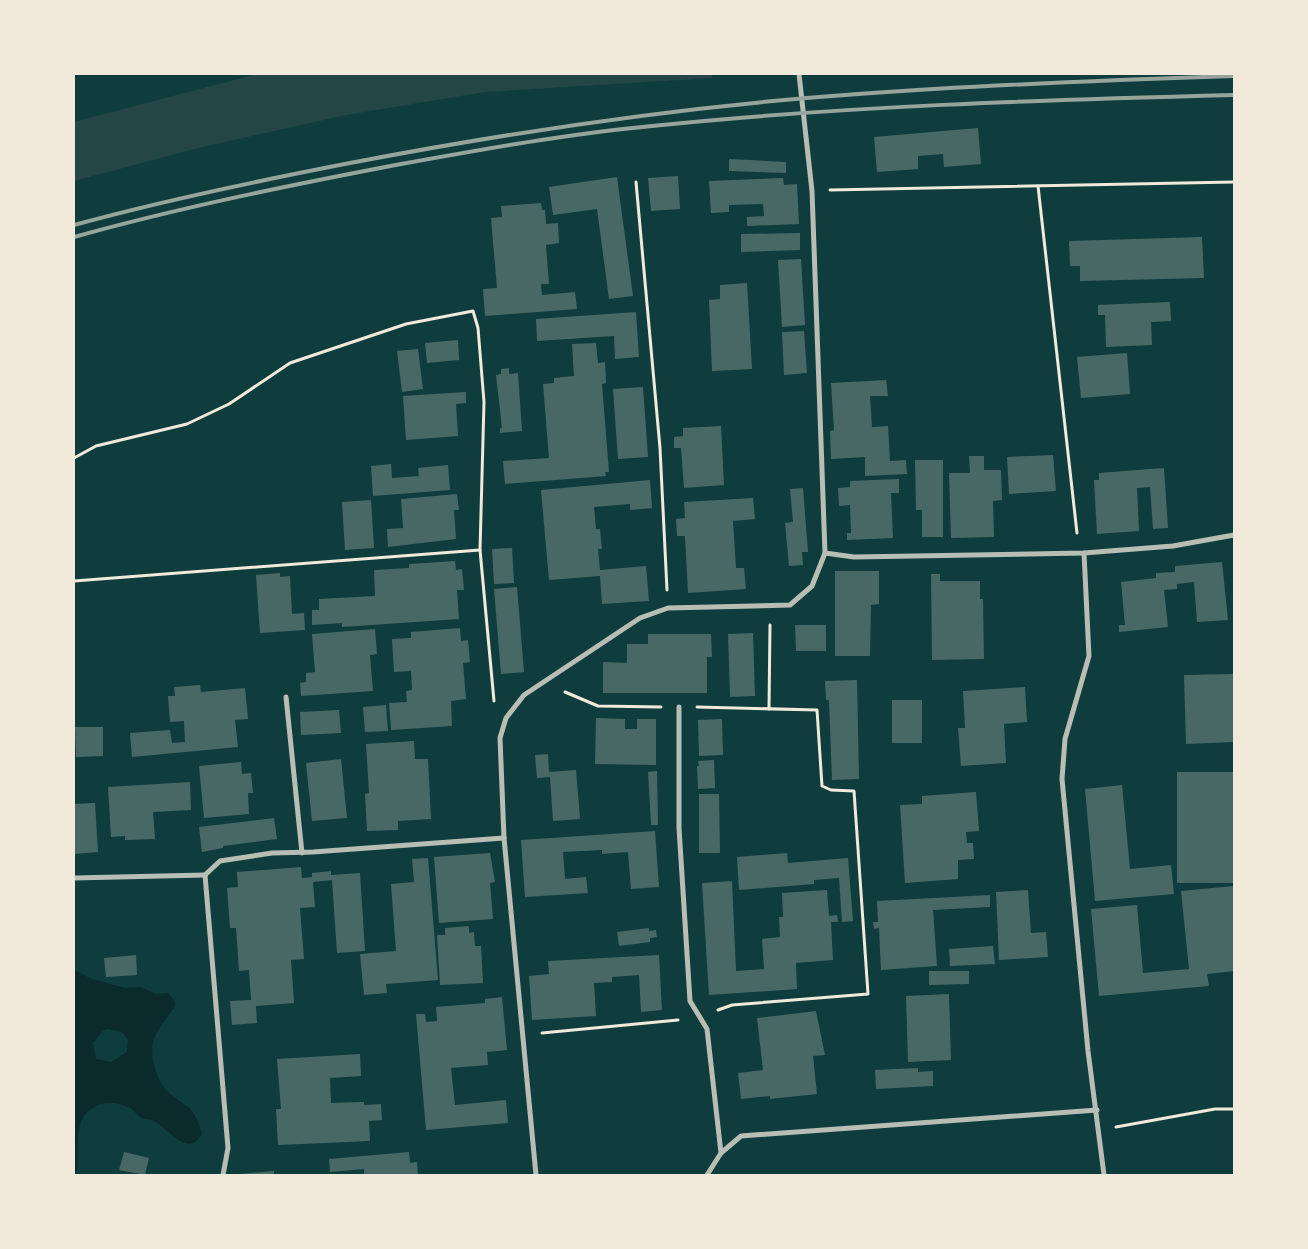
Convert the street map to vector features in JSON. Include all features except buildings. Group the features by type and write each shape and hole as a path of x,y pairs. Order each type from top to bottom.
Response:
{"street":[{"path":"536,1175 504,838 500,738 506,718 524,695 640,618 668,608 790,605 812,586 825,553 812,191 803,127 802,83 799,74"},
{"path":"825,553 854,557 1084,553 1172,546 1234,535"},
{"path":"1084,553 1090,656 1065,739 1062,779 1088,1051 1100,1130 1104,1175"},
{"path":"286,697 302,853"},
{"path":"679,707 679,828 690,1001 707,1029 721,1152"},
{"path":"74,878 205,875 220,862 272,853 302,853 504,838"},
{"path":"205,875 228,1148 223,1175"},
{"path":"707,1175 721,1152 741,1136 1097,1110"}],"path":[{"path":"636,182 660,448 668,608"},
{"path":"812,191 1234,182"},
{"path":"1038,186 1078,541 1084,553"},
{"path":"74,458 96,446 187,424 229,404 290,363 406,324 474,311 478,328 484,402 480,550 492,698 503,728"},
{"path":"74,581 480,550"},
{"path":"769,606 771,653 768,668 769,709"},
{"path":"522,1035 700,1018 732,1005 868,994 854,792 831,790 822,786 817,710 598,706 543,682"},
{"path":"1100,1130 1215,1109 1234,1109"}],"shaded area":[{"path":"257,74 712,74 712,78 485,92 346,115 198,148 74,181 74,122"},
{"path":"74,970 92,979 125,988 141,987 155,994 168,993 175,1002 175,1006 154,1039 152,1045 153,1060 161,1082 169,1093 194,1113 202,1134 196,1141 190,1144 184,1143 158,1123 141,1117 130,1108 115,1103 100,1104 88,1112 80,1125 77,1171 74,1174","holes":["107,1029 122,1032 128,1040 127,1052 111,1062 96,1059 93,1043 102,1032"]}],"railway":[{"path":"74,225 211,191 350,163 476,140 603,121 730,105 905,91 1046,83 1234,76"},
{"path":"74,237 196,206 278,188 495,147 621,129 797,113 1015,102 1234,95"}]}
